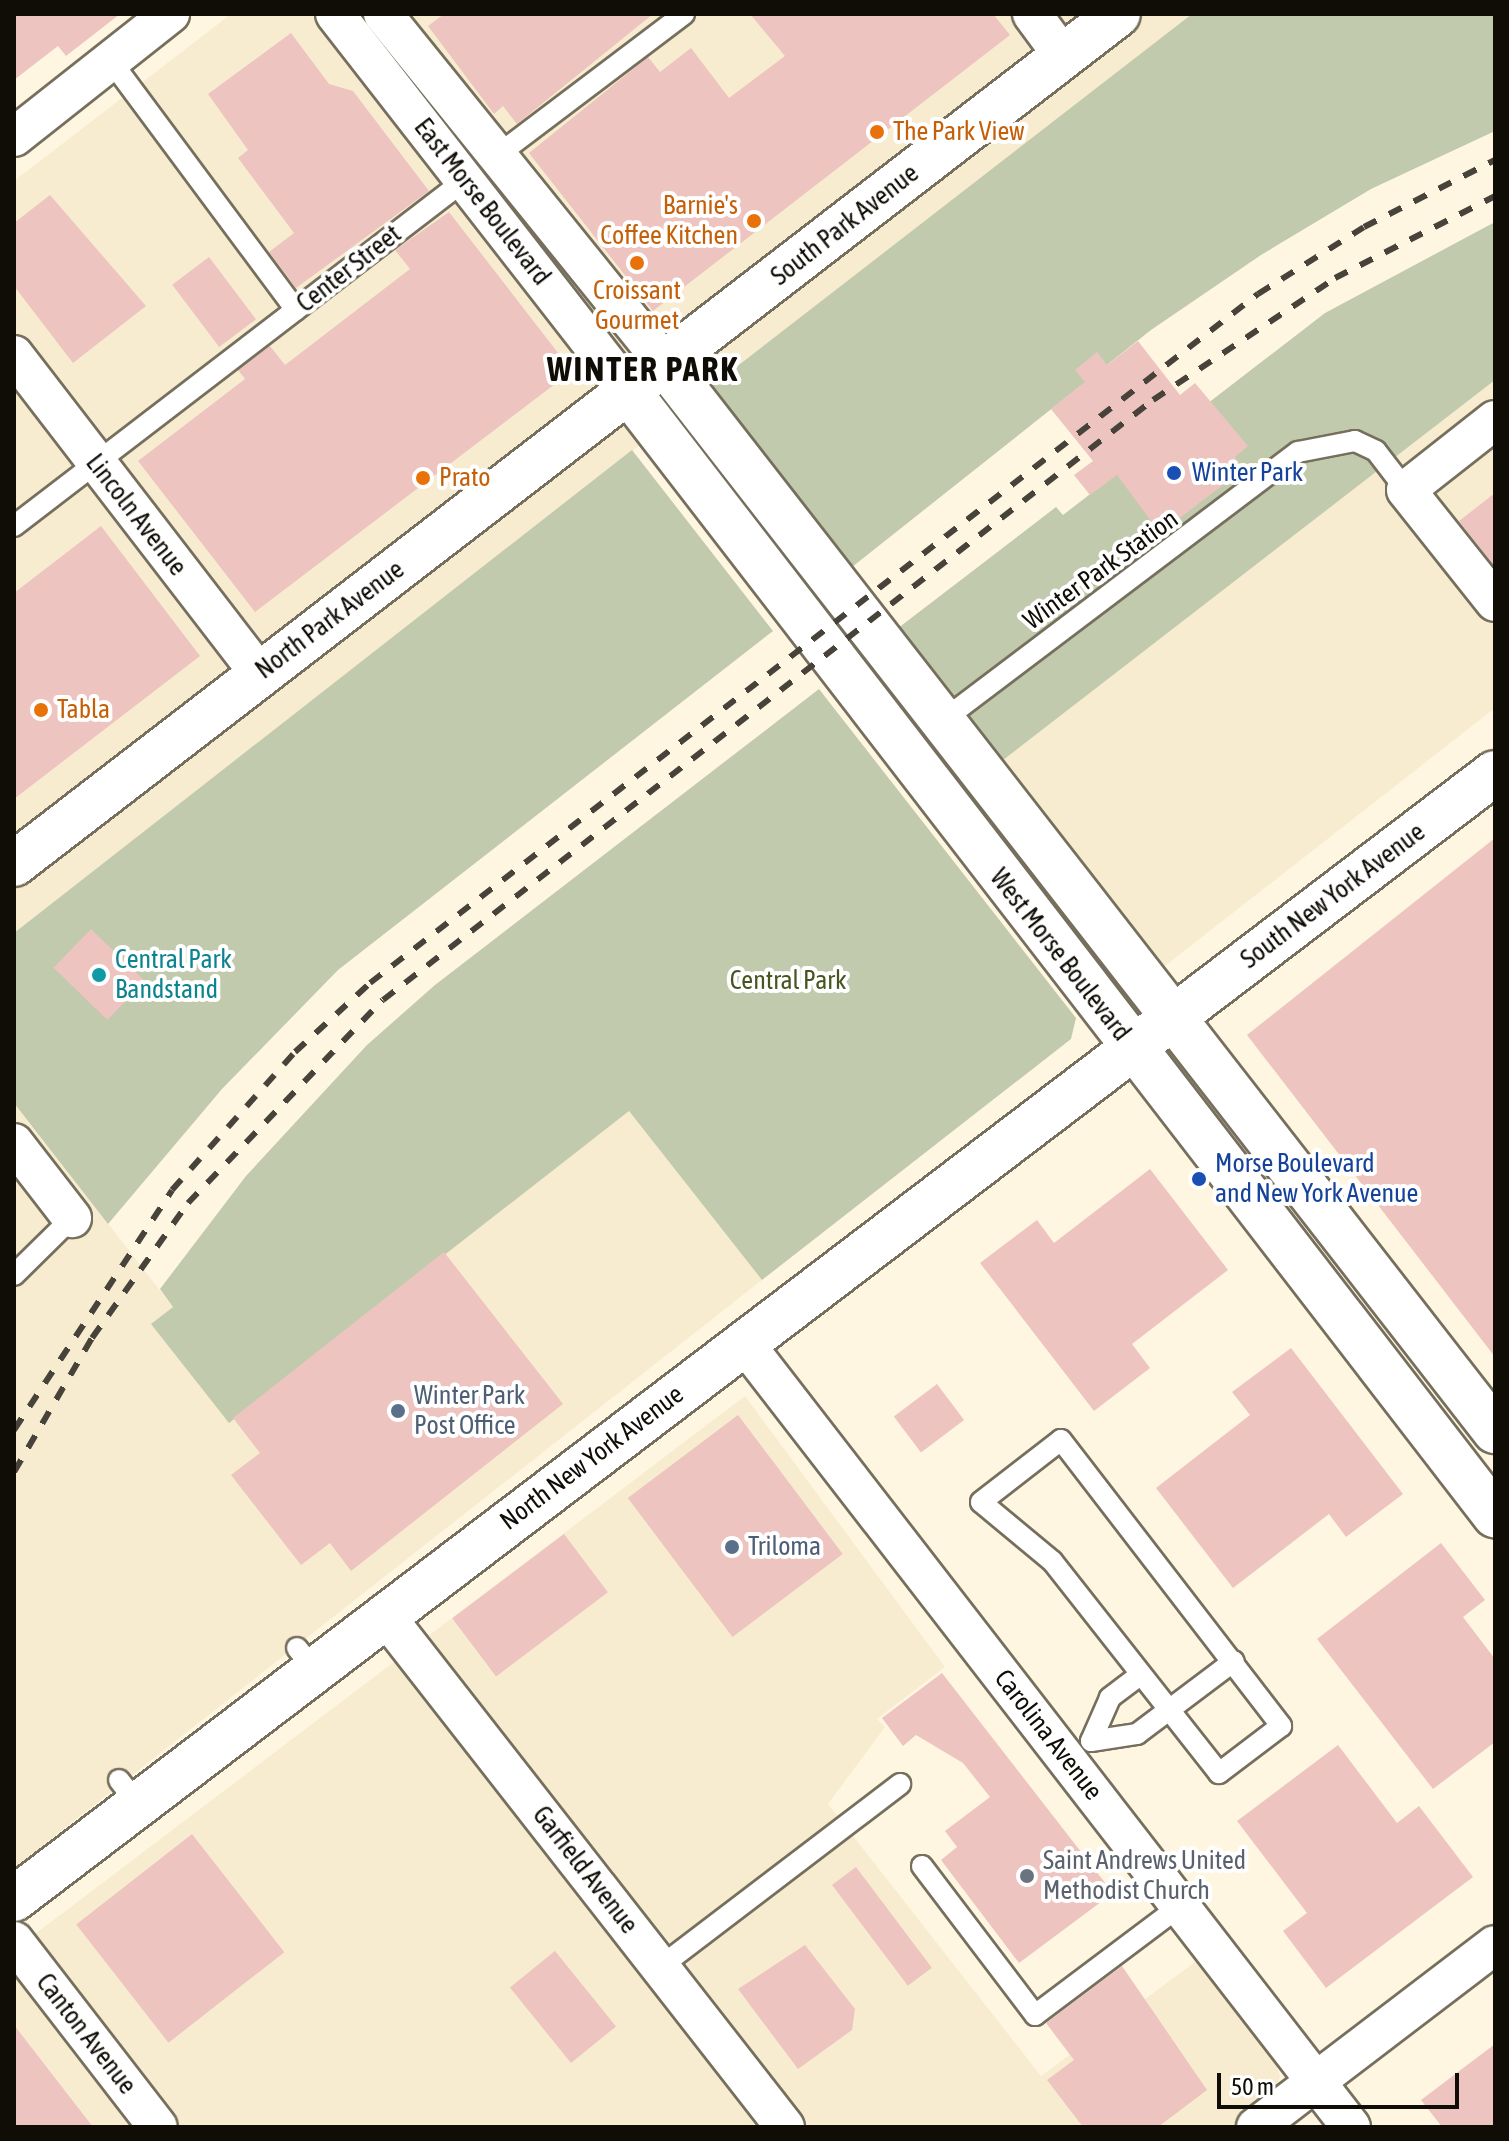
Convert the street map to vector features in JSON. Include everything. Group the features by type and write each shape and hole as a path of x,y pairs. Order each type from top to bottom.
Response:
{"street":[{"path":"14,137 170,14"},
{"name":"East Morse Boulevard","path":"335,14 465,180 647,378"},
{"name":"East Morse Boulevard","path":"383,14 495,157 647,378"},
{"path":"1032,14 1063,56"},
{"name":"South Park Avenue","path":"647,378 1118,14"},
{"name":"Center Street","path":"465,180 495,157"},
{"name":"Lincoln Avenue","path":"14,355 260,674"},
{"name":"North Park Avenue","path":"14,864 647,378"},
{"name":"West Morse Boulevard","path":"647,378 940,722 1495,1431"},
{"name":"West Morse Boulevard","path":"647,378 904,750 1495,1515"},
{"path":"1495,420 1406,490 1495,602"},
{"name":"South New York Avenue","path":"1168,1016 1495,773"},
{"path":"969,836 1005,807"},
{"name":"North New York Avenue","path":"14,1899 128,1792 305,1658 384,1614 745,1344 1168,1016"},
{"path":"14,1143 72,1218"},
{"name":"Carolina Avenue","path":"745,1344 1079,1750 1180,1906 1351,2127"},
{"name":"Garfield Avenue","path":"384,1614 785,2127"},
{"name":"Canton Avenue","path":"14,1941 158,2127"},
{"path":"1256,2127 1495,1945"}],"lane":[{"name":"Center Street","path":"495,157 684,14"},
{"path":"111,61 296,310"},
{"name":"Center Street","path":"14,526 465,180"},
{"name":"Winter Park Station","path":"904,750 1298,452 1355,441 1376,451 1406,490"},
{"path":"14,1275 72,1218"},
{"path":"1061,1440 1234,1661 1281,1726 1219,1773 1052,1561 981,1502 1061,1440"},
{"path":"1079,1750 1137,1734 1234,1661"},
{"path":"1079,1750 1110,1698 1140,1675"},
{"path":"660,1967 900,1784"},
{"path":"922,1866 1035,2015 1180,1906"}],"shaded area":[{"path":"231,14 1192,14 14,933 14,181"},
{"path":"1495,380 1495,708 1156,973 994,767"},
{"path":"14,1103 173,1307 152,1324 233,1418 629,1111 762,1280 14,1868"},
{"path":"745,1396 945,1667 877,1719 885,1727 828,1804 1041,2076 1206,1954 1268,2037 1280,2077 1272,2096 1232,2127 14,2127 14,1950"}],"green space":[{"path":"1192,14 1495,14 1495,131 1371,189 1261,255 1151,330 847,571 704,392"},
{"path":"1495,222 1495,380 994,767 893,632 1056,507 1063,515 1325,313"},
{"path":"632,450 773,631 338,970 222,1089 108,1224 14,1103 14,933"},
{"name":"Central Park","path":"819,689 1076,1018 1071,1039 762,1280 629,1111 229,1423 151,1324 173,1307 160,1289 246,1176 367,1045 435,985"}],"building":[{"path":"14,14 120,14 66,56 58,46 14,80"},
{"path":"444,14 653,14 517,124 503,106 494,114 428,26"},
{"path":"750,14 993,14 1010,35 653,311 529,153 648,57 660,72 691,48 729,98 785,56"},
{"path":"291,33 329,84 353,91 429,191 296,288 269,252 294,233 238,158 248,150 208,94"},
{"path":"50,195 146,306 73,363 14,286 14,223"},
{"path":"449,212 572,371 255,612 138,461 245,379 238,370 270,346 285,365 410,269 395,250"},
{"path":"209,257 256,319 219,347 172,285"},
{"path":"1138,341 1180,395 1195,383 1248,446 1235,457 1244,469 1160,533 1117,475 1090,495 1074,475 1093,461 1051,409 1085,382 1075,370 1097,352 1107,365"},
{"path":"1495,493 1495,567 1459,521"},
{"path":"101,526 200,656 14,799 14,593"},
{"path":"1495,838 1495,1357 1247,1035"},
{"name":"Central Park Bandstand","path":"91,929 145,981 107,1020 53,968"},
{"path":"1150,1169 1228,1270 1132,1344 1150,1368 1094,1411 980,1263 1037,1220 1054,1243"},
{"name":"Winter Park Post Office","path":"444,1252 563,1404 351,1571 330,1543 301,1565 231,1475 260,1453 233,1418"},
{"path":"1291,1348 1403,1494 1346,1537 1329,1514 1233,1588 1156,1488 1250,1415 1232,1392"},
{"path":"937,1384 964,1420 921,1452 894,1416"},
{"path":"738,1415 843,1554 733,1637 628,1498"},
{"path":"564,1534 608,1592 496,1677 452,1618"},
{"path":"1441,1543 1485,1600 1463,1617 1495,1659 1495,1742 1433,1789 1317,1639"},
{"name":"Saint Andrews United Methodist Church","path":"942,1673 1113,1893 1019,1963 941,1860 957,1847 945,1831 990,1797 963,1763 916,1735 903,1746 882,1718"},
{"path":"1338,1745 1397,1823 1419,1806 1473,1877 1326,1988 1283,1931 1307,1913 1237,1821"},
{"path":"192,1834 284,1952 169,2043 76,1925"},
{"path":"856,1867 932,1968 908,1986 832,1885"},
{"path":"805,1945 855,2009 852,2030 798,2069 738,1989"},
{"path":"555,1951 616,2026 571,2063 510,1988"},
{"path":"1122,1966 1207,2090 1158,2127 1083,2127 1047,2080 1074,2060 1046,2023"},
{"path":"14,2025 93,2127 14,2127"},
{"path":"1495,2044 1495,2127 1442,2127 1421,2100"}],"railway":[{"path":"14,1430 172,1190 295,1052 370,983 1258,294 1364,227 1495,160"},
{"path":"14,1472 92,1338 188,1203 383,1000 1153,400 1335,278 1495,196"}],"place":[{"name":"The Park View","path":"877,132"},
{"name":"Barnie's Coffee Kitchen","path":"754,221"},
{"name":"Croissant Gourmet","path":"637,263"},
{"name":"Winter Park","path":"1174,473"},
{"name":"Prato","path":"423,478"},
{"name":"Tabla","path":"41,710"},
{"name":"Central Park Bandstand","path":"99,975"},
{"name":"Morse Boulevard and New York Avenue","path":"1199,1179"},
{"name":"Winter Park Post Office","path":"398,1411"},
{"name":"Triloma","path":"732,1547"},
{"name":"Saint Andrews United Methodist Church","path":"1027,1876"}],"district":[{"name":"WINTER PARK","path":"643,369"}]}
